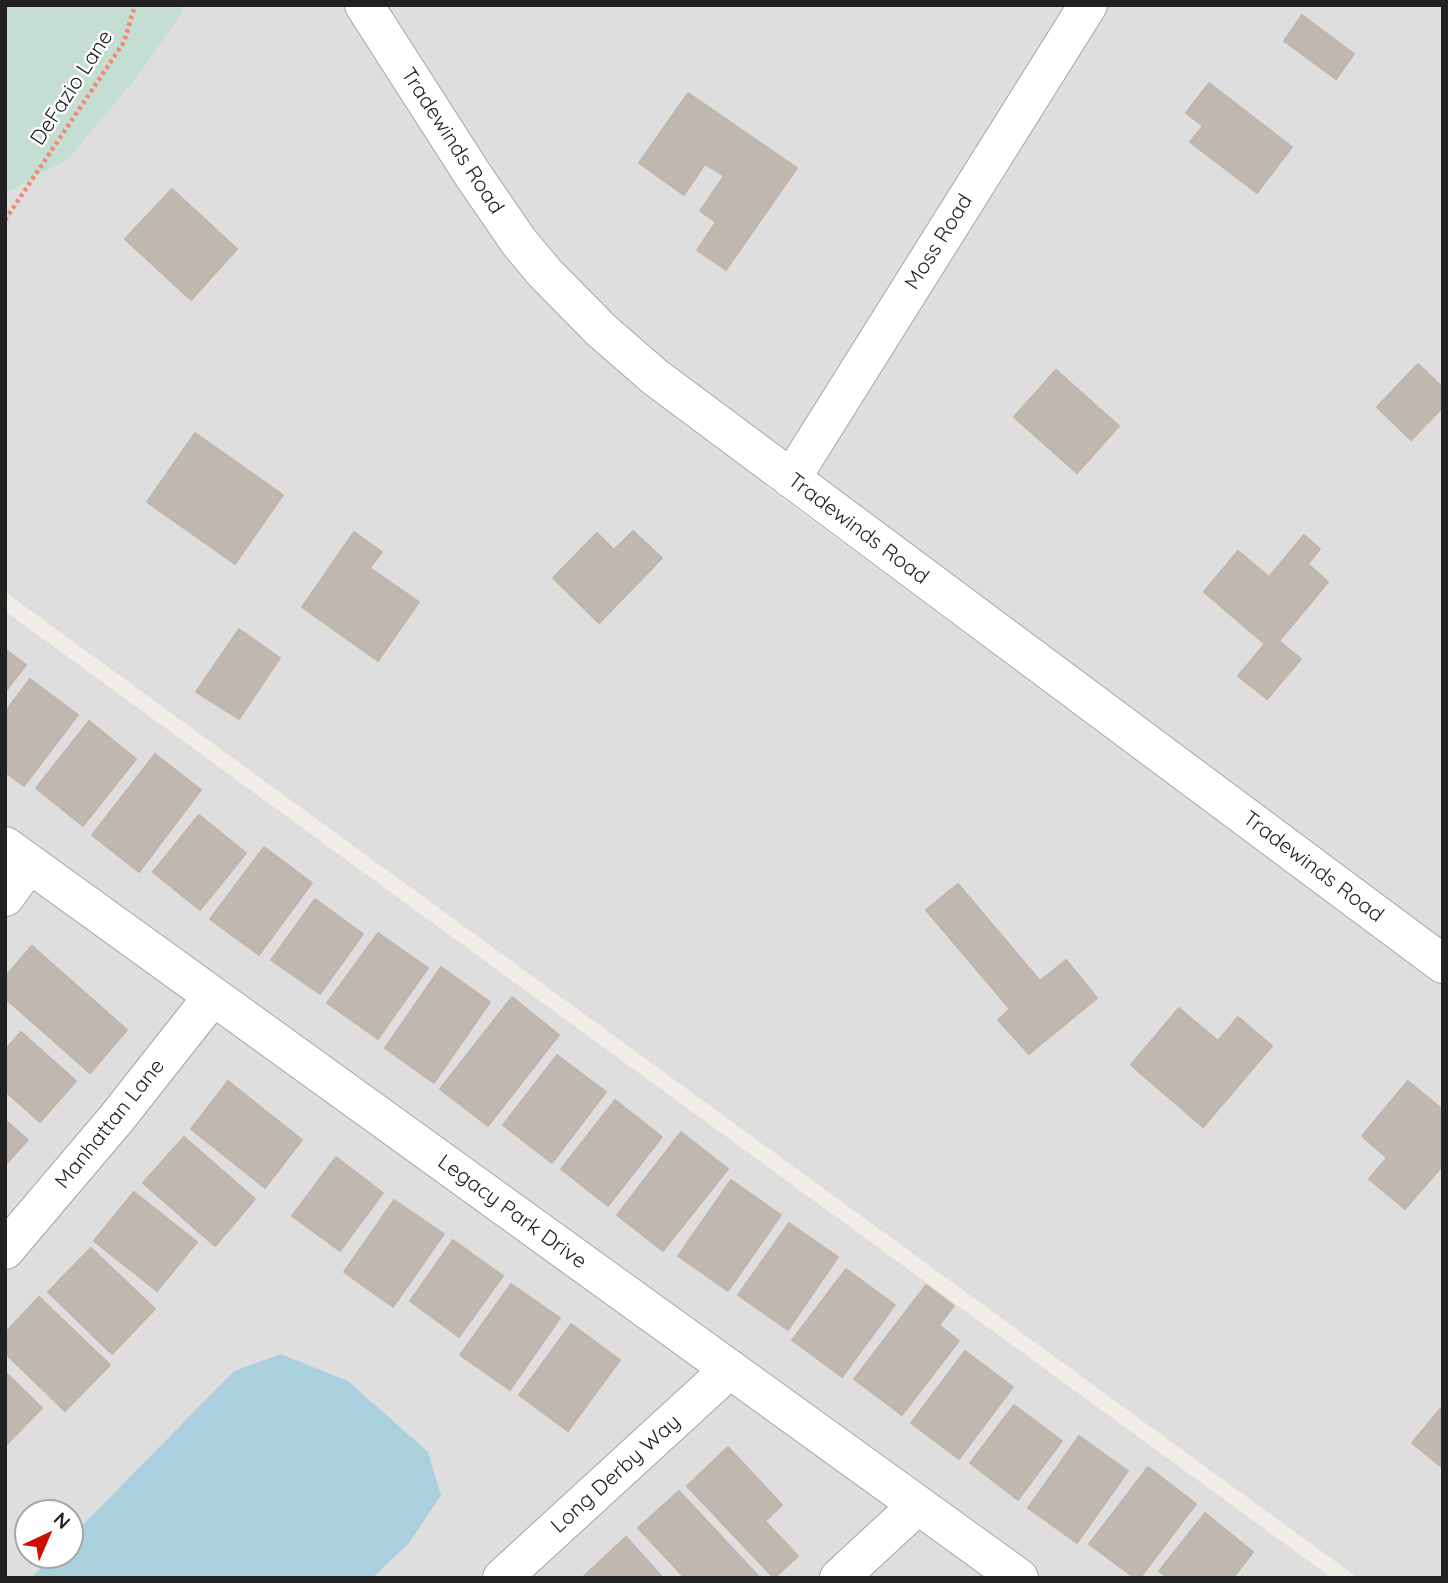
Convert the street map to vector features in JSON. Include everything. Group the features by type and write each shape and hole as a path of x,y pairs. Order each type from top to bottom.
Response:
{"street":[{"name":"Tradewinds Road","path":"364,5 519,242 544,272 601,330 654,377 1443,964"},
{"name":"Moss Road","path":"790,479 1088,5"},
{"path":"5,897 17,855"},
{"name":"Legacy Park Drive","path":"17,855 1019,1578"},
{"name":"Manhattan Lane","path":"5,1250 116,1119 213,996"},
{"name":"Long Derby Way","path":"502,1578 730,1369"},
{"path":"839,1578 918,1505"}],"path":[{"name":"DeFazio Lane","path":"5,219 124,42 135,5"}],"shaded area":[{"path":"182,5 343,5 458,185 768,485 767,487 1443,986 1443,1578 1358,1578 5,592 5,194 68,159 183,11"},
{"path":"385,5 1068,5 787,454 667,364 613,317 557,260 487,164"},
{"path":"1107,5 1443,5 1443,941 813,473"},
{"path":"5,611 1332,1578 5,1578"}],"green space":[{"path":"5,5 182,5 183,11 137,77 68,159 5,194"}],"water":[{"path":"281,1354 348,1381 428,1452 441,1495 409,1543 372,1578 31,1578 40,1569 84,1569 84,1524 234,1371"}],"building":[{"path":"1302,15 1354,54 1336,79 1284,41"},
{"path":"1209,83 1292,147 1257,193 1190,142 1203,126 1186,113"},
{"path":"688,93 797,168 726,270 697,250 716,222 700,211 724,176 705,164 684,195 639,163"},
{"path":"172,189 237,249 191,300 125,239"},
{"path":"1418,364 1443,388 1443,407 1411,440 1377,407"},
{"path":"1056,370 1119,426 1077,473 1014,417"},
{"path":"195,433 283,495 235,564 147,502"},
{"path":"633,531 662,558 599,623 553,578 597,533 614,550"},
{"path":"354,532 382,552 370,568 419,602 378,661 302,607"},
{"path":"1304,535 1320,549 1308,564 1328,582 1279,641 1301,659 1267,699 1238,676 1265,644 1204,592 1238,551 1269,577"},
{"path":"239,629 280,658 239,719 196,692"},
{"path":"5,649 26,665 5,692"},
{"path":"30,679 78,715 24,786 5,772 5,712"},
{"path":"89,721 136,759 83,826 36,788"},
{"path":"155,754 201,790 139,872 92,835"},
{"path":"199,815 246,853 200,910 153,872"},
{"path":"264,847 312,883 259,955 210,919"},
{"path":"958,884 1040,981 1066,960 1097,998 1029,1054 998,1020 1010,1009 926,910"},
{"path":"315,899 363,934 320,994 271,960"},
{"path":"378,933 428,968 378,1039 327,1003"},
{"path":"32,946 127,1030 90,1073 5,998 5,977"},
{"path":"441,967 490,1002 434,1083 385,1048"},
{"path":"512,997 559,1035 488,1126 440,1089"},
{"path":"1179,1008 1218,1041 1238,1017 1272,1046 1203,1127 1131,1065"},
{"path":"21,1032 76,1081 40,1122 5,1091 5,1050"},
{"path":"557,1055 606,1092 552,1163 503,1125"},
{"path":"228,1081 302,1140 265,1188 191,1129"},
{"path":"1408,1081 1443,1110 1443,1165 1405,1209 1369,1179 1387,1158 1362,1136"},
{"path":"615,1100 662,1137 608,1206 561,1169"},
{"path":"5,1120 28,1140 5,1165"},
{"path":"681,1132 728,1169 663,1251 617,1215"},
{"path":"184,1137 255,1199 215,1246 143,1183"},
{"path":"336,1157 383,1193 340,1251 292,1216"},
{"path":"731,1180 781,1215 728,1291 678,1256"},
{"path":"134,1192 197,1242 157,1291 94,1241"},
{"path":"394,1200 444,1234 393,1307 344,1272"},
{"path":"789,1223 838,1257 788,1330 738,1295"},
{"path":"453,1240 503,1276 459,1337 410,1301"},
{"path":"91,1248 155,1309 112,1354 48,1292"},
{"path":"846,1269 895,1305 842,1377 792,1340"},
{"path":"511,1284 560,1318 510,1390 460,1355"},
{"path":"926,1285 954,1306 939,1325 959,1341 902,1415 854,1379"},
{"path":"39,1297 110,1365 65,1411 5,1353 5,1333"},
{"path":"571,1324 620,1360 568,1431 519,1395"},
{"path":"965,1351 1013,1387 959,1459 911,1423"},
{"path":"5,1372 42,1408 5,1446"},
{"path":"1014,1405 1062,1441 1018,1500 970,1463"},
{"path":"1443,1406 1443,1468 1412,1443"},
{"path":"1079,1436 1128,1471 1077,1543 1028,1508"},
{"path":"728,1447 782,1505 765,1521 798,1556 774,1578 687,1486"},
{"path":"1148,1467 1196,1504 1140,1578 1135,1578 1089,1544"},
{"path":"679,1491 760,1578 685,1578 638,1528"},
{"path":"1205,1513 1253,1552 1233,1578 1168,1578 1159,1571"},
{"path":"626,1537 663,1578 584,1576"}]}
